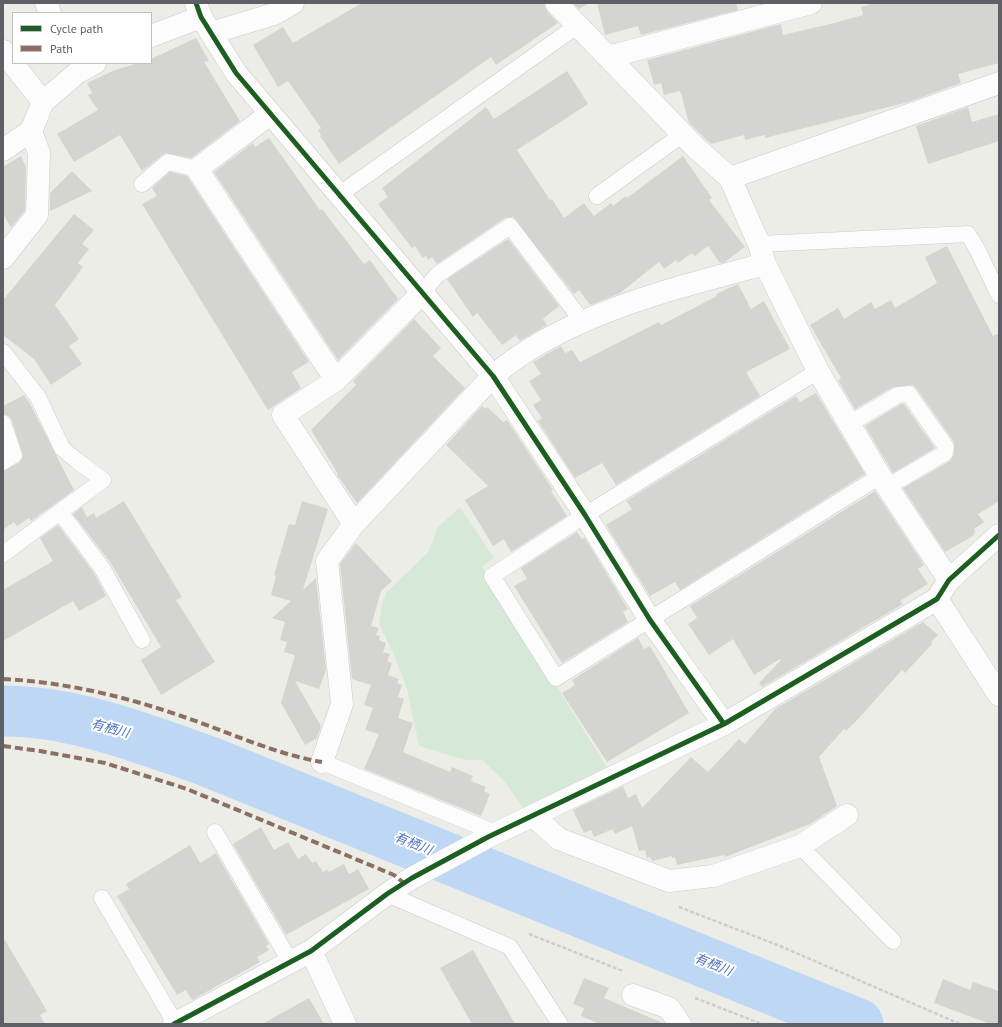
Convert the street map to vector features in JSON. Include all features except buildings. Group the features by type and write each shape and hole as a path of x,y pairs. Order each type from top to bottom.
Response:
{"street":[{"path":"152,36 203,18 274,14 293,3"},
{"path":"556,3 695,147 730,178 762,254 818,371 884,482 949,580"},
{"path":"608,57 811,3"},
{"path":"203,18 236,73 493,376 585,515 650,620 724,724"},
{"path":"3,51 12,62"},
{"path":"13,64 43,102"},
{"path":"3,150 31,131 43,102 82,66"},
{"path":"730,178 999,83"},
{"path":"270,114 197,169 336,380"},
{"path":"3,258 37,215 39,152 31,131"},
{"path":"322,762 342,704 327,561 354,524 504,366 547,340 583,322 762,254"},
{"path":"354,524 283,415 336,380 422,293"},
{"path":"175,1024 311,951 412,878 492,835 724,724 937,598 949,580 999,535"},
{"path":"937,598 999,694"},
{"path":"533,816 559,839 670,881 713,876 800,846 847,815"},
{"path":"311,951 346,1024"},
{"path":"633,995 668,1008 680,1024"}],"lane":[{"path":"340,194 578,26"},
{"path":"597,196 683,134"},
{"path":"142,184 168,162 197,169"},
{"path":"422,293 437,275 510,226 583,322"},
{"path":"762,254 968,234 999,295"},
{"path":"3,554 102,480 62,448 38,398 5,360"},
{"path":"818,371 585,515 492,576 556,678 650,620 884,482 945,453 946,447 910,394 898,395 849,424"},
{"path":"3,423 14,455 3,462"},
{"path":"60,512 102,568 142,640"},
{"path":"322,762 492,835"},
{"path":"215,832 291,963"},
{"path":"800,846 893,941"},
{"path":"388,894 510,947 560,1024"},
{"path":"102,898 175,1024"}],"path":[{"path":"677,906 780,946 960,1024"},
{"path":"526,933 630,973"},
{"path":"689,996 762,1024"}],"green space":[{"path":"460,507 494,558 482,566 608,769 524,809 505,782 482,760 465,760 419,746 407,689 394,655 379,624 382,602 386,593 428,552 438,527"}],"waterway":[{"name":"有栖川","path":"3,711 29,712 56,716 107,727 207,761 858,1024"}],"marked path":[{"path":"3,679 50,683 119,697 165,710 270,749 322,762"},
{"path":"3,746 105,763 187,789 394,875 405,884"}],"cycle path":[{"path":"196,3 201,17 236,73 493,376 585,515 650,620 724,724"},
{"path":"174,1024 311,951 387,894 412,878 488,837 724,724 937,599 949,580 999,535"}]}
